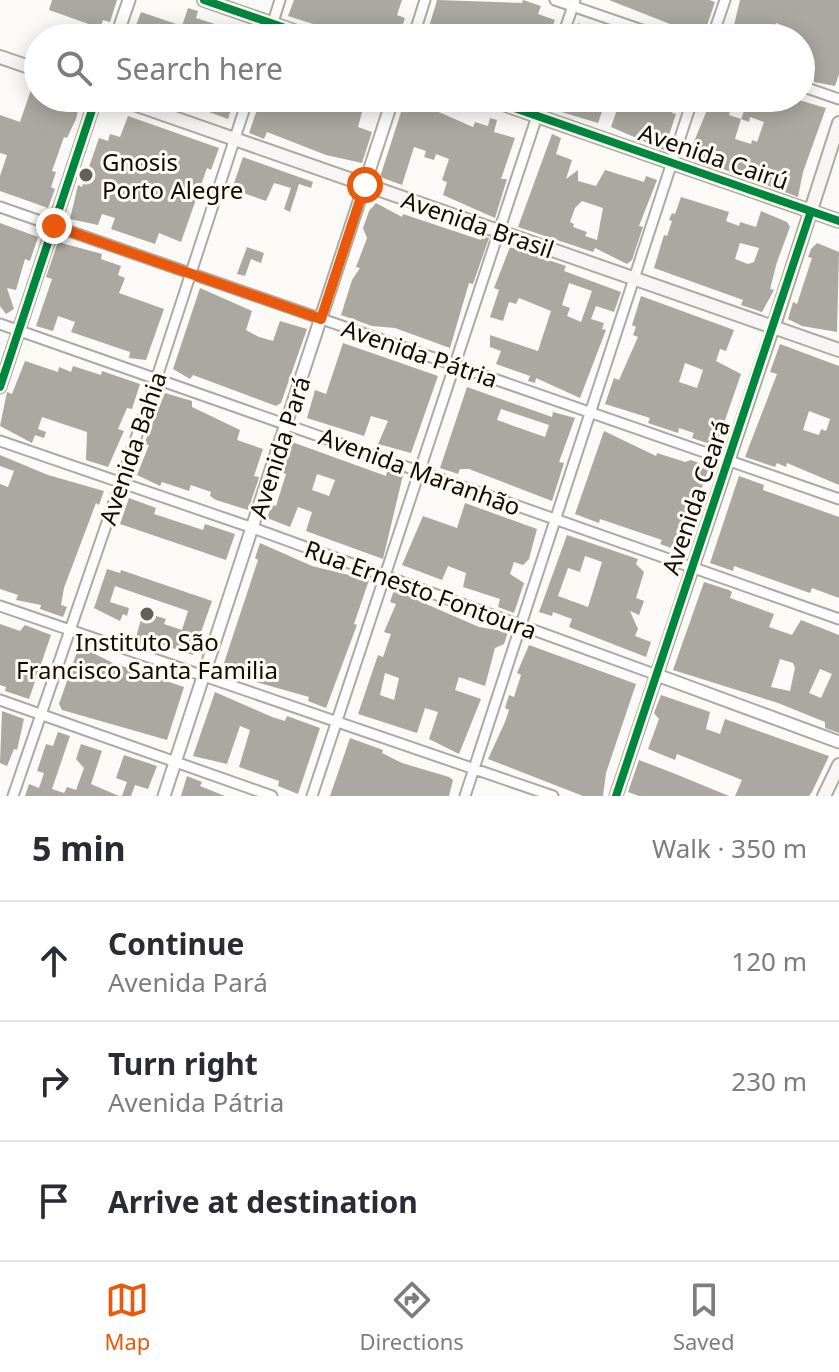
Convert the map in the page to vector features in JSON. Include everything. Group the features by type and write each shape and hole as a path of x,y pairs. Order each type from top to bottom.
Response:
{"main road":[{"path":"204,0 272,24"},
{"path":"0,57 24,65"},
{"name":"Avenida Brasil","path":"157,112 839,350"},
{"name":"Avenida Cairú","path":"526,112 839,221"},
{"name":"Avenida Ceará","path":"773,328 839,123"},
{"path":"824,796 839,765"}],"street":[{"path":"121,24 129,0"},
{"path":"272,24 280,0"},
{"path":"417,24 425,0"},
{"path":"555,0 574,3 629,24"},
{"path":"717,24 725,0"},
{"path":"567,24 574,3"},
{"path":"815,91 839,99"},
{"path":"0,387 91,112"},
{"name":"Avenida Bahia","path":"13,796 157,377 243,112"},
{"name":"Avenida Pará","path":"164,796 388,112"},
{"path":"312,796 538,112"},
{"path":"465,796 689,112"},
{"name":"Avenida Pátria","path":"0,207 839,499"},
{"name":"Avenida Maranhão","path":"0,324 839,619"},
{"name":"Avenida Ceará","path":"616,796 773,328"},
{"name":"Rua Ernesto Fontoura","path":"0,441 253,528 839,742"},
{"path":"0,606 553,796"},
{"path":"0,700 272,796"}],"building":[{"path":"52,0 117,0 110,22 103,20 102,24 89,24 49,10"},
{"path":"294,0 402,0 397,15 405,18 403,24 313,24 288,16"},
{"path":"437,0 522,3 523,0 541,6 538,14 555,20 553,24 430,24"},
{"path":"609,0 715,2 707,24 670,24"},
{"path":"740,0 839,0 839,74 835,86 815,82 815,24 734,24"},
{"path":"188,8 198,11 196,18 215,24 183,24"},
{"path":"141,12 176,24 136,24"},
{"path":"815,105 826,108 803,172 798,197 688,156 706,112 730,112 729,115 741,119 744,112 815,112","holes":["750,117 764,122 757,142 752,140 751,144 735,139 741,119 749,122"]},
{"path":"24,110 78,112 67,138 64,137 52,171 56,172 51,187 55,189 48,208 0,191 0,176 7,155 0,153 0,115 20,122"},
{"path":"209,112 230,112 228,119"},
{"path":"256,112 362,112 358,127 372,132 362,163 326,155 267,132 264,139 249,133"},
{"path":"401,112 439,112 473,127 475,122 488,126 490,118 497,120 494,132 515,138 501,179 507,179 495,218 443,195 447,182 442,180 449,159 436,154 434,160 424,157 426,151 414,147 402,185 380,177"},
{"path":"562,112 602,112 598,123"},
{"path":"616,112 676,114 664,150 611,127"},
{"path":"128,116 219,148 211,170 207,168 181,242 159,233 155,244 111,229 115,218 102,214 98,225 70,219 78,185 82,187 99,138 108,141 110,134 120,137"},
{"path":"552,134 561,138 556,154 572,160 566,179 578,170 578,181 596,186 605,170 644,182 646,176 657,180 639,226 643,227 632,260 627,264 595,248 593,252 518,227","holes":["582,201 603,208 597,240 585,236 587,232 573,227 574,224 570,222 575,208"]},
{"path":"243,157 313,182 311,188 299,184 290,212 284,209 291,188 274,183 266,201 232,189"},
{"path":"681,197 729,212 726,221 739,226 740,222 756,227 761,211 787,222 790,227 770,289 774,290 762,312 741,305 743,300 654,268 664,235 667,236 672,221 669,220 672,213 675,214","holes":["740,243 759,248 754,262 748,264 735,259"]},
{"path":"376,203 402,217 403,214 481,240 482,236 489,238 473,284 469,283 450,348 395,328 372,326 341,315 352,280 360,268 356,267 367,238 363,228 369,211"},
{"path":"0,223 38,237 30,261 25,259 16,290 7,288 14,309 6,314 0,306"},
{"path":"58,242 102,254 101,259 121,266 118,275 125,278 119,293 164,309 146,360 129,358 130,352 71,332 75,322 58,316 53,331 36,326 52,279 46,277"},
{"path":"817,243 839,252 837,332 802,326 788,319 793,302 797,304 812,258 808,257 811,249"},
{"path":"247,247 264,253 261,263 251,259 245,276 237,274"},
{"path":"510,247 566,266 564,271 621,292 614,312 596,306 591,319 604,323 602,329 606,330 580,398 536,378 535,383 528,381 530,376 496,364 501,351 490,347 490,335 538,351 551,311 519,298 516,304 509,302 503,321 490,317 499,290 494,288","holes":["569,283 592,291 581,322 567,316 570,308 562,305"]},
{"path":"200,288 252,311 246,330 259,337 273,341 280,321 307,329 281,403 276,406 193,375 190,379 173,369"},
{"path":"641,296 734,330 726,351 720,349 716,361 741,374 716,446 692,438 694,433 679,428 678,433 648,423 650,418 605,404 614,378 619,380 638,337 633,335 636,327 632,325","holes":["685,363 703,370 697,388 679,382"]},
{"path":"343,343 438,376 411,453 378,444 388,421 371,416 364,436 307,418 315,390 326,394"},
{"path":"780,344 839,366 839,485 787,463 786,467 777,463 775,467 745,457 777,374 770,372","holes":["809,411 830,419 826,431 821,429 819,435 803,430"]},
{"path":"25,361 58,372 59,367 71,372 73,366 101,375 102,371 140,384 132,409 127,408 118,429 124,431 108,467 86,460 87,432 42,417 38,429 46,432 44,438 35,435 32,443 0,426 7,392 12,394"},
{"path":"467,387 552,417 553,412 575,418 559,462 564,463 552,501 469,469 460,469 458,474 440,468","holes":["501,409 549,425 545,437 497,420"]},
{"path":"165,393 192,401 192,407 240,430 237,440 263,449 254,476 259,477 248,510 216,500 210,496 211,492 191,485 189,491 162,482 160,486 137,475 149,445 144,444"},
{"path":"604,431 656,456 657,453 685,462 691,460 709,467 680,551 660,544 662,540 575,514"},
{"path":"292,442 386,476 387,471 403,475 383,559 306,531 312,512 298,507 290,527 267,518 272,505 276,506 286,474 283,473","holes":["317,474 335,480 329,496 312,490"]},
{"path":"0,455 48,475 104,491 99,505 96,503 64,588 61,605 67,607 63,617 40,609 41,605 16,600 18,595 0,589 0,484 8,487 14,471 0,466"},
{"path":"739,476 764,485 763,490 839,517 839,598 812,588 810,593 734,566 733,571 710,563"},
{"path":"129,498 156,508 154,514 203,530 205,524 235,534 226,560 120,524"},
{"path":"465,503 537,529 529,559 523,565 514,562 510,574 524,583 514,613 498,607 500,599 463,587 466,573 448,566 442,580 402,565 423,516 457,528"},
{"path":"567,535 638,559 636,564 644,572 636,598 644,601 639,615 630,611 638,629 635,636 651,642 646,657 569,627 572,619 553,612 552,616 539,612","holes":["585,556 602,562 588,607 558,596 568,568 580,572"]},
{"path":"260,543 312,566 369,580 354,624 357,625 326,708 308,701 309,697 221,672 258,560 255,558"},
{"path":"107,569 120,573 121,570 212,601 193,655 152,641 149,649 135,641 143,612 166,619 164,624 182,630 188,611 115,586 110,602 129,608 127,616 123,614 120,621 94,608"},
{"path":"704,582 729,590 732,592 730,598 774,614 769,627 792,635 801,620 839,635 839,733 825,728 825,722 778,703 673,670","holes":["780,659 793,663 795,668 790,691 771,687","820,669 832,674 821,698 809,693"]},
{"path":"394,590 479,627 508,632 504,644 495,648 485,686 459,677 455,690 481,699 459,754 429,739 438,712 425,708 417,733 358,714 378,655 383,657 391,634 384,632 396,604 390,602","holes":["385,673 399,678 394,700 380,695"]},
{"path":"0,624 20,631 25,625 51,635 29,699 5,691 6,687 0,685"},
{"path":"529,645 636,684 606,773 603,796 583,796 488,759 509,710 505,708 509,695 514,697 521,675 517,673"},
{"path":"79,646 113,663 184,687 167,740 62,710 59,704"},
{"path":"215,692 272,717 285,721 287,716 320,728 298,794 278,786 279,781 239,767 250,730 240,726 227,764 193,756"},
{"path":"661,695 710,712 706,729 720,734 725,719 829,756 812,792 809,796 735,796 742,780 677,754 675,760 648,749 659,719 654,713"},
{"path":"2,711 24,719 17,750 14,749 7,766 0,763"},
{"path":"58,732 70,736 52,789 64,793 67,787 76,790 84,768 76,759 81,744 102,751 91,784 119,796 25,796 29,784 39,788 44,773 37,771 46,744 53,746"},
{"path":"350,738 383,750 382,753 402,763 449,777 453,780 449,796 330,796"},
{"path":"124,755 157,766 148,789 135,785 131,796 122,796 127,782 116,778"},
{"path":"639,760 729,796 639,796 628,792"},
{"path":"187,776 202,782 200,786 225,796 181,796"}],"cycle path":[{"path":"204,0 273,24"},
{"path":"0,387 91,112"},
{"path":"526,112 839,221"},
{"path":"616,796 811,211"}],"place":[{"name":"Gnosis Porto Alegre","path":"86,175"},
{"name":"Instituto São Francisco Santa Familia","path":"147,614"}],"route":[{"path":"54,226 321,319 365,185"}]}
